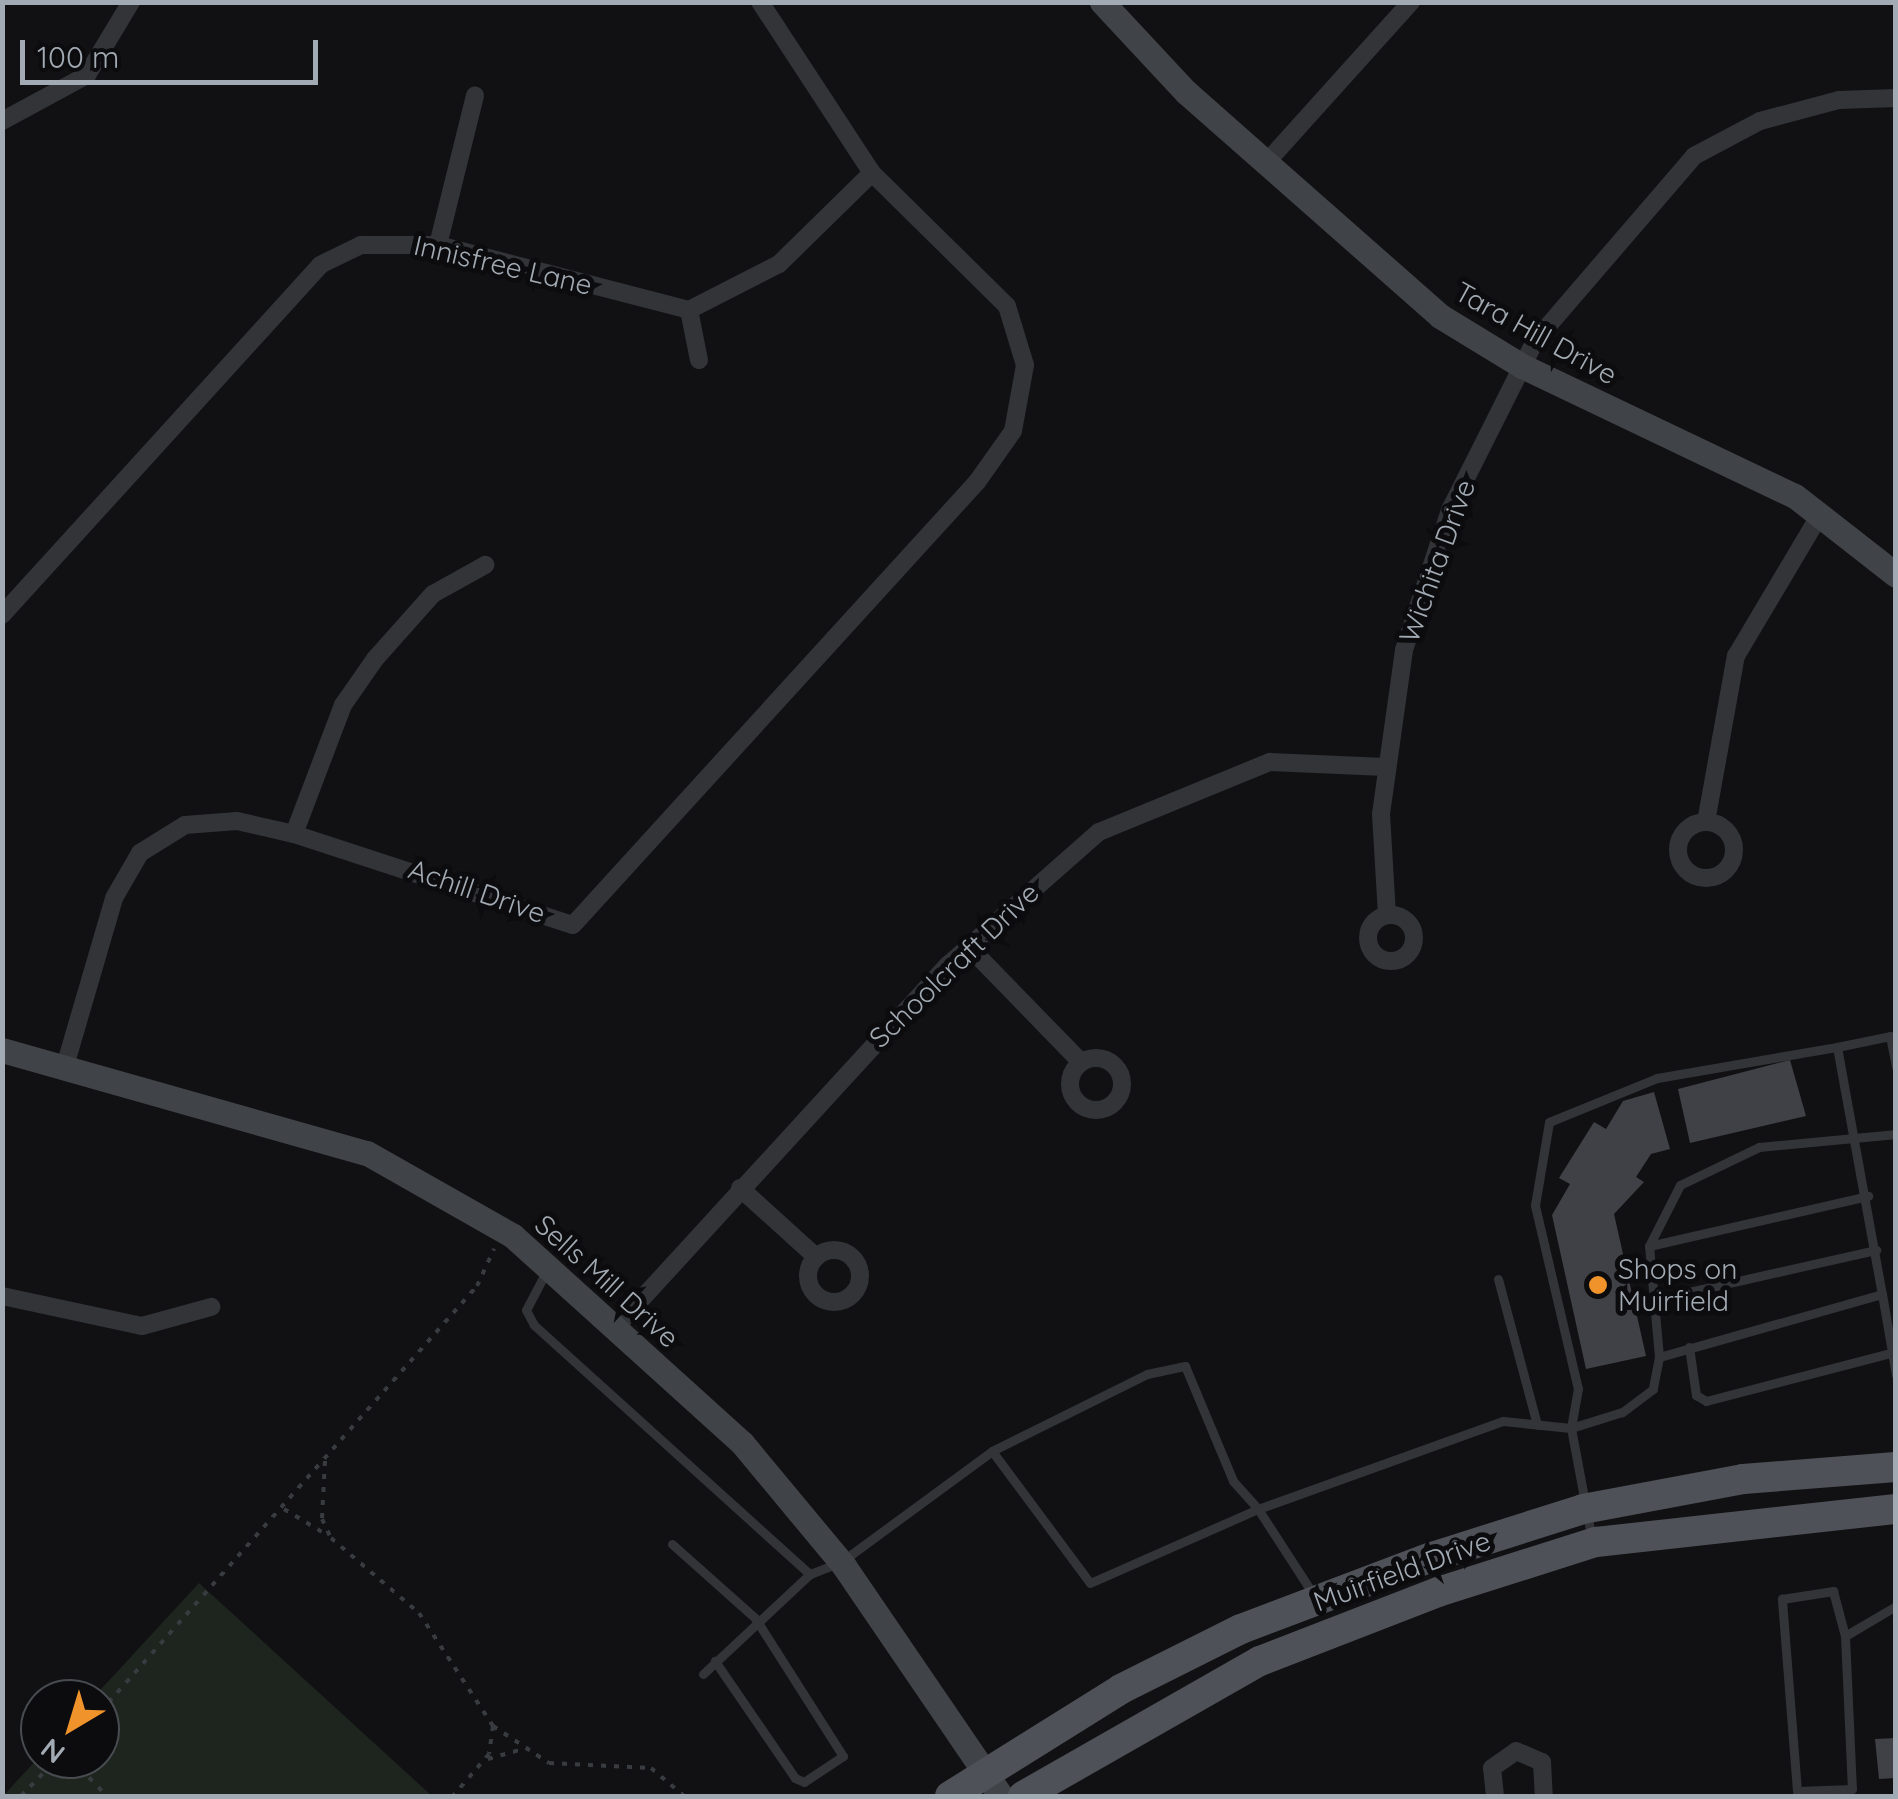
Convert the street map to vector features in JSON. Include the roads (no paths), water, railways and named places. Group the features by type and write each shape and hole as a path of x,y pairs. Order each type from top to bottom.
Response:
{"main road":[{"name":"Muirfield Drive","path":"950,1796 984,1770 1120,1689 1317,1601 1582,1510 1744,1480 1896,1467"},
{"name":"Muirfield Drive","path":"1023,1796 1260,1661 1592,1543 1896,1508"}],"street":[{"path":"2,120 87,75 131,2"},
{"path":"699,360 688,310 779,264 872,172 760,2"},
{"name":"Tara Hill Drive","path":"1102,2 1266,163 1421,302 1522,366 1821,513 1896,575"},
{"path":"1266,163 1410,2"},
{"path":"438,245 475,95"},
{"name":"Wichita Drive","path":"1387,914 1385,766 1404,650 1450,510 1522,366 1580,278 1694,156 1760,121 1839,100 1896,98"},
{"name":"Achill Drive","path":"65,1066 114,898 140,852 184,825 237,821 294,834 573,924 1012,432 1025,366 1006,306 872,172"},
{"name":"Innisfree Lane","path":"2,615 320,265 362,245 438,245 688,310"},
{"path":"1706,822 1736,656 1821,513"},
{"path":"294,834 343,705 375,659 433,594 485,565"},
{"name":"Schoolcraft Drive","path":"615,1328 740,1188 968,946 1099,832 1270,762 1385,766"},
{"path":"968,946 1081,1062"},
{"name":"Sells Mill Drive","path":"2,1050 367,1152 495,1241 548,1267 742,1443 841,1562 1001,1796"},
{"path":"740,1188 816,1257"},
{"path":"2,1296 142,1326 212,1307"},
{"path":"1494,1796 1492,1768 1516,1751 1542,1762 1544,1796"}],"lane":[{"path":"1592,1543 1582,1510 1570,1428 1578,1389 1535,1205 1549,1122 1657,1078 1890,1036 1896,1066"},
{"path":"1837,1047 1859,1138 1887,1354 1896,1375"},
{"path":"992,1451 1090,1583 1258,1509 1503,1422 1570,1428 1622,1412 1653,1389 1659,1356 1649,1300 1649,1246 1680,1185 1759,1147 1896,1134"},
{"path":"1649,1246 1868,1196"},
{"path":"1649,1300 1876,1250"},
{"path":"548,1267 526,1310 534,1325 810,1574"},
{"path":"1498,1280 1536,1425"},
{"path":"1659,1356 1882,1294"},
{"path":"1688,1347 1696,1395 1706,1401 1887,1354"},
{"path":"704,1674 755,1618 810,1574 841,1562 992,1451 1148,1374 1184,1366 1233,1481 1258,1509 1317,1601"},
{"path":"672,1544 755,1618 844,1756 804,1782 795,1778 715,1661"},
{"path":"1833,1591 1844,1636 1852,1788 1797,1791 1782,1599 1833,1591"},
{"path":"1844,1636 1896,1606"}],"place":[{"name":"Shops on Muirfield","path":"1598,1285"}]}
